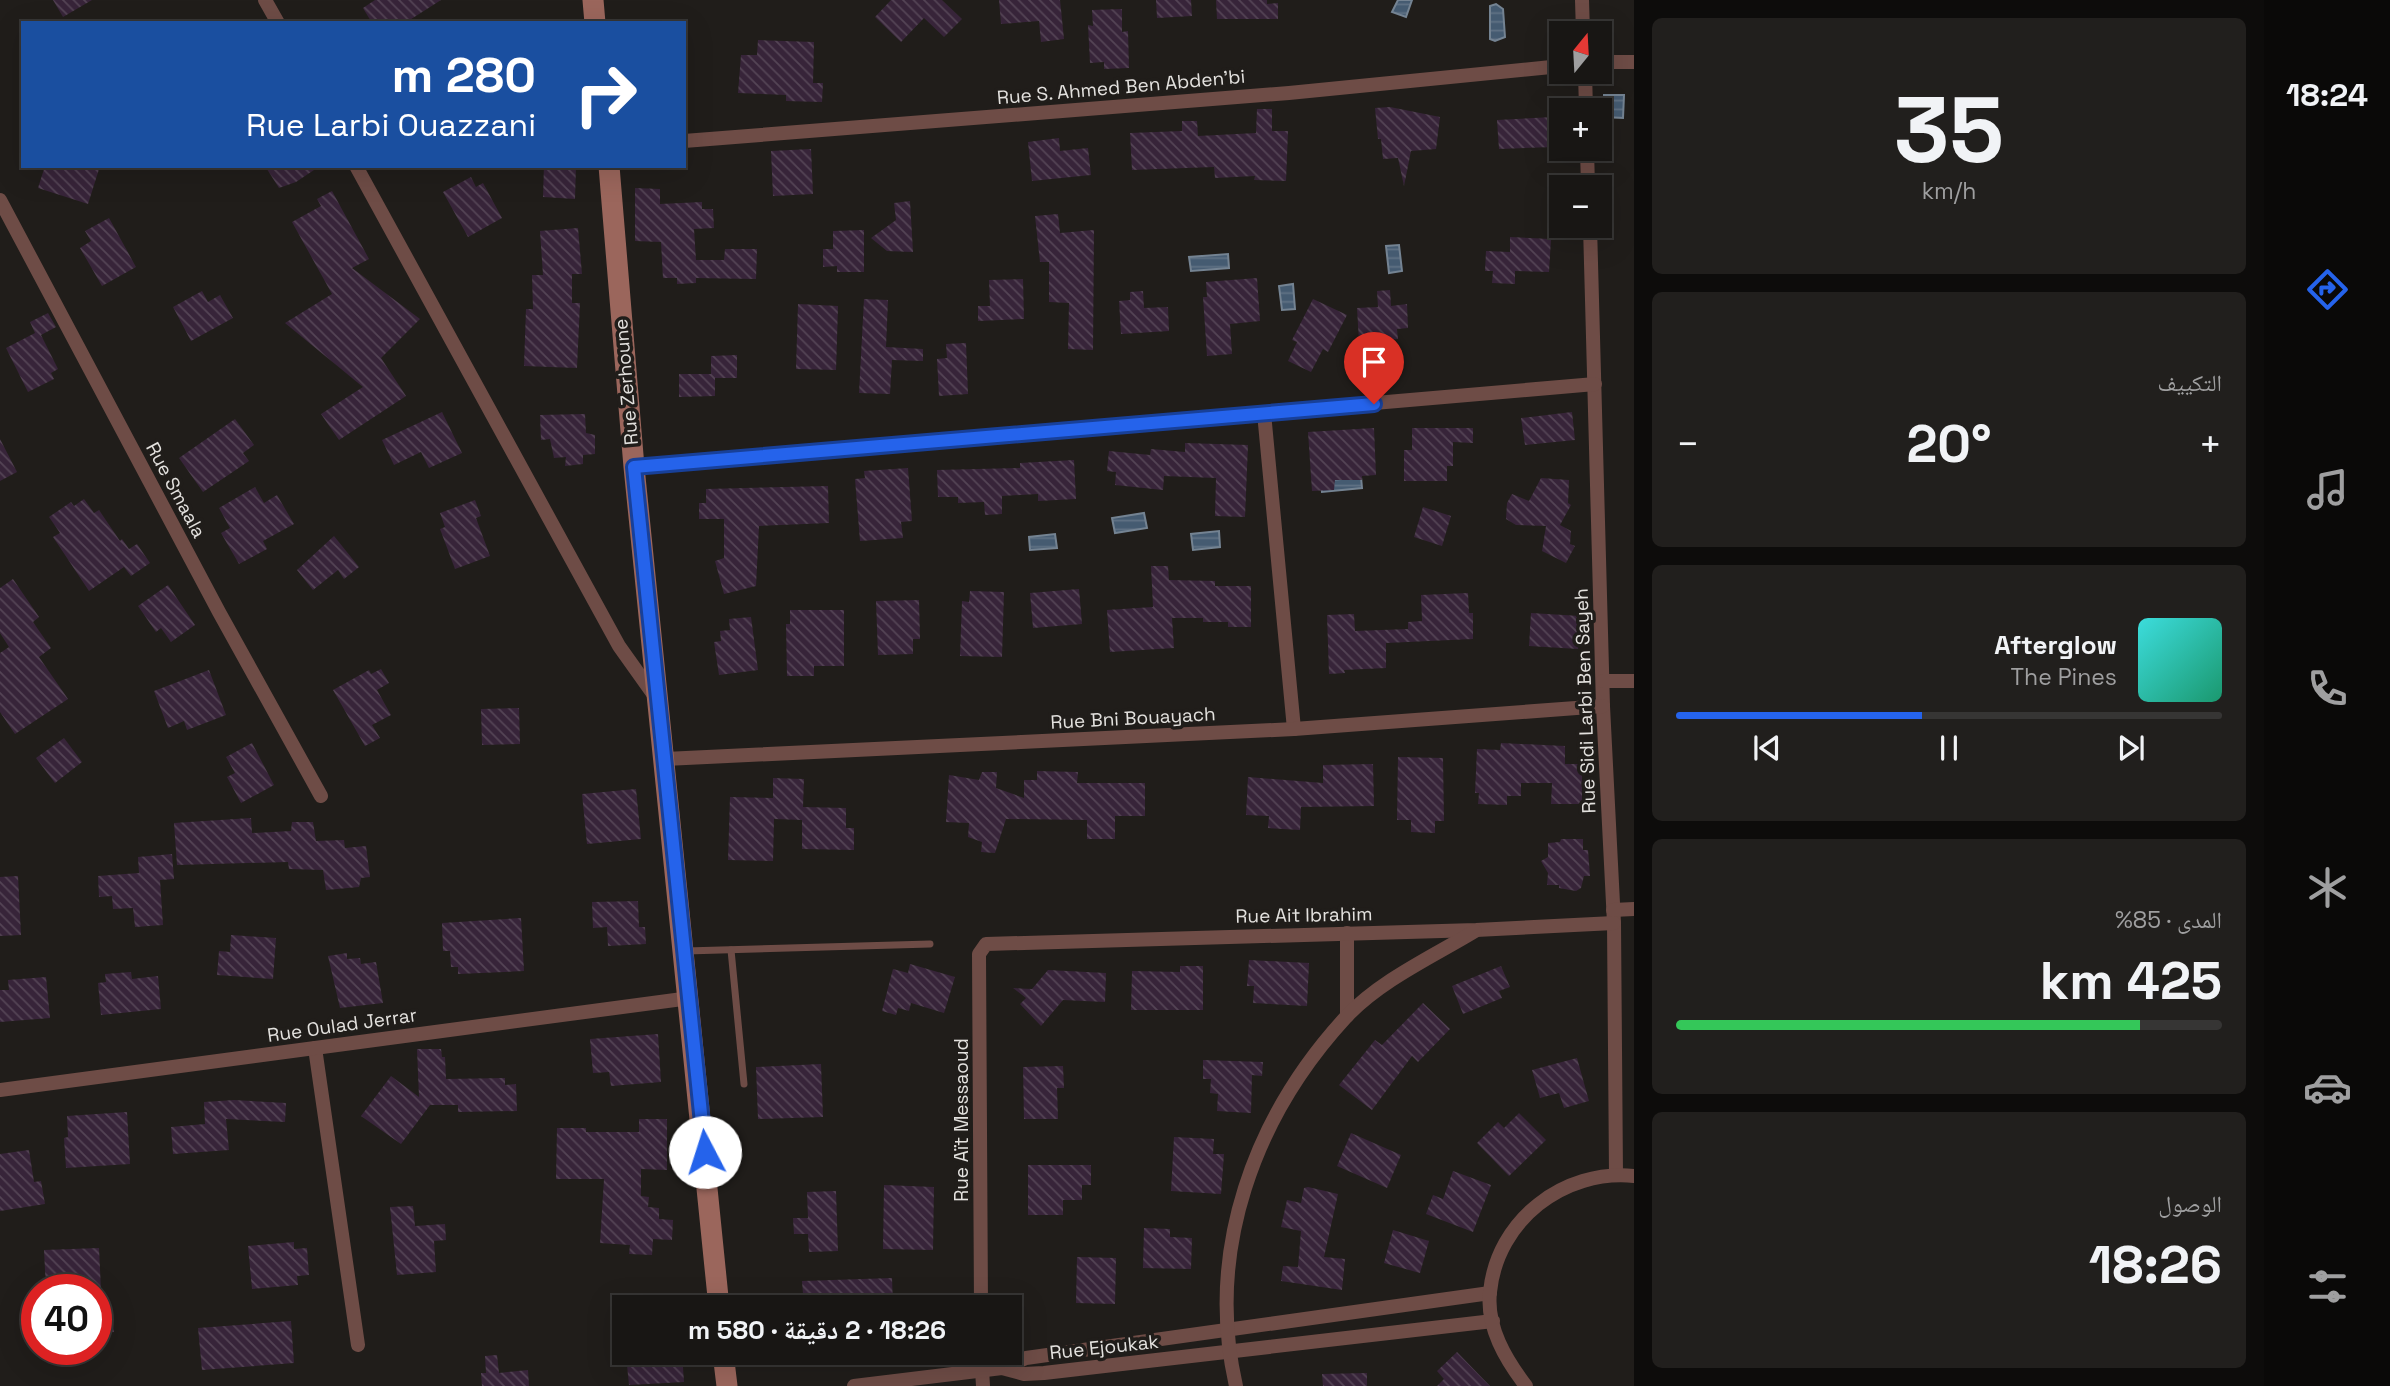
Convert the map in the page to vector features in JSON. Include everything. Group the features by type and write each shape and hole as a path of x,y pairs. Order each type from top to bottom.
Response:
{"street":[{"path":"265,0 277,21"},
{"path":"593,0 595,21"},
{"path":"1582,0 1583,21"},
{"path":"1612,62 1634,62"},
{"name":"Rue S. Ahmed Ben Abden'bi","path":"686,141 1275,94 1549,67"},
{"path":"357,168 619,646 658,701"},
{"name":"Rue Zerhoune","path":"609,168 634,467 690,998 718,1295"},
{"name":"Rue Smaala","path":"0,200 219,612 321,796"},
{"name":"Rue Sidi Larbi Ben Sayeh","path":"1590,238 1603,706 1614,916 1616,1174"},
{"path":"634,467 1595,384"},
{"path":"1264,413 1294,729"},
{"path":"1603,681 1634,681"},
{"name":"Rue Bni Bouayach","path":"665,758 1294,729 1603,706"},
{"name":"Rue Ait Ibrahim","path":"994,942 1476,930 1614,916 1634,909"},
{"path":"1236,1386 1229,1354 1228,1329 1235,1222 1247,1175 1286,1095 1347,1016 1395,978 1476,930"},
{"path":"1346,933 1347,1016"},
{"name":"Rue Aït Messaoud","path":"981,1295 979,954 986,944 994,942"},
{"name":"Rue Oulad Jerrar","path":"0,1090 690,998"},
{"path":"315,1048 358,1345"},
{"path":"1526,1386 1504,1357 1493,1321 1490,1293 1506,1243 1518,1223 1543,1199 1574,1182 1616,1174 1634,1176"},
{"name":"Rue Ejoukak","path":"1002,1368 1026,1358 1490,1293"},
{"name":"Rue Ejoukak","path":"1002,1368 1024,1374 1044,1373 1229,1354 1493,1321"},
{"path":"724,1365 727,1386"},
{"path":"981,1365 984,1386"},
{"path":"854,1386 1002,1368"}],"lane":[{"path":"685,951 930,944"},
{"path":"731,950 744,1084"}],"water":[{"path":"1398,0 1412,0 1406,17 1392,12"},
{"path":"1496,4 1503,9 1505,37 1495,41 1490,39 1490,6"},
{"path":"1604,95 1624,95 1623,118 1612,117 1612,98 1604,98"},
{"path":"1399,245 1402,271 1389,273 1386,246"},
{"path":"1228,254 1229,268 1191,271 1189,257"},
{"path":"1293,284 1295,309 1282,310 1279,286"},
{"path":"1361,477 1362,488 1322,492 1321,481"},
{"path":"1144,513 1147,528 1115,533 1112,518"},
{"path":"1219,531 1220,547 1193,550 1191,534"},
{"path":"1055,534 1057,548 1030,550 1029,537"}],"building":[{"path":"53,0 92,0 63,17"},
{"path":"375,0 441,0 408,21 371,21 363,8"},
{"path":"891,0 942,0 962,19 944,37 924,18 901,42 875,17"},
{"path":"999,0 1060,0 1064,39 1041,42 1039,21 1001,24"},
{"path":"1156,0 1191,0 1192,16 1157,18"},
{"path":"1216,0 1267,0 1267,4 1278,3 1278,19 1217,19"},
{"path":"1122,9 1122,32 1128,31 1129,68 1104,69 1104,62 1090,63 1088,25 1093,26 1092,10"},
{"path":"758,40 814,42 813,83 823,83 822,102 786,101 786,95 738,93 741,55 757,55"},
{"path":"1390,107 1440,117 1436,149 1411,151 1404,186 1398,158 1383,159 1381,139 1378,139 1375,108"},
{"path":"1257,109 1272,109 1272,131 1288,131 1286,181 1254,180 1255,176 1215,178 1214,167 1132,170 1130,133 1182,131 1182,121 1197,121 1198,136 1256,133"},
{"path":"1549,117 1549,147 1499,149 1497,120"},
{"path":"1059,138 1060,151 1088,148 1091,175 1032,181 1028,142"},
{"path":"811,149 813,194 773,196 771,151"},
{"path":"44,168 99,168 88,204 38,188"},
{"path":"266,168 317,168 296,182 279,188"},
{"path":"544,168 576,168 575,199 543,197"},
{"path":"471,177 476,187 483,183 502,218 468,237 443,192"},
{"path":"635,188 660,189 660,204 702,202 702,209 713,209 714,228 694,229 696,260 724,260 725,249 757,249 756,279 696,278 696,283 677,284 677,278 663,278 661,242 635,241"},
{"path":"332,191 369,259 352,268 420,319 381,358 406,396 339,440 321,414 363,387 285,323 332,294 292,222 321,206 317,199"},
{"path":"910,201 913,252 887,251 871,238 896,220 894,203"},
{"path":"1058,214 1060,233 1094,230 1093,350 1068,349 1069,303 1049,302 1049,262 1040,262 1035,216"},
{"path":"109,218 136,267 102,286 80,248 91,241 85,231"},
{"path":"578,228 582,274 572,274 572,303 580,303 577,368 524,366 526,309 533,309 532,275 543,275 540,231"},
{"path":"864,230 864,272 837,272 837,266 823,267 823,249 833,249 833,231"},
{"path":"1510,237 1551,239 1549,272 1515,271 1515,284 1492,283 1493,271 1485,271 1486,251 1510,252"},
{"path":"1257,278 1260,321 1230,324 1232,354 1207,356 1203,297 1207,297 1206,282"},
{"path":"1023,279 1024,319 978,321 978,306 990,306 989,280"},
{"path":"1390,290 1391,306 1407,304 1408,328 1397,329 1398,339 1359,342 1357,308 1378,307 1377,291"},
{"path":"202,291 208,302 220,295 233,318 191,341 173,307"},
{"path":"1143,291 1144,308 1168,307 1169,331 1121,334 1119,301 1130,300 1130,292"},
{"path":"864,299 888,300 886,347 923,349 923,361 892,360 890,394 859,393"},
{"path":"1313,299 1347,315 1328,352 1323,349 1311,372 1288,361 1297,342 1292,340"},
{"path":"798,304 838,306 836,370 796,369"},
{"path":"48,313 56,327 41,335 58,369 51,373 54,379 28,392 6,348 35,333 30,322"},
{"path":"966,343 968,394 939,396 937,359 947,358 946,344"},
{"path":"737,355 737,378 715,378 715,396 679,397 679,374 711,374 711,356"},
{"path":"442,412 462,453 429,468 421,452 394,465 382,440"},
{"path":"1572,412 1575,440 1525,445 1521,418"},
{"path":"585,414 586,433 595,435 595,454 583,455 583,464 565,466 566,457 554,458 550,439 541,440 540,415"},
{"path":"235,419 254,445 243,453 249,461 203,492 179,458"},
{"path":"1374,428 1376,475 1362,476 1362,480 1335,480 1334,490 1312,491 1308,432"},
{"path":"1412,428 1473,428 1473,443 1453,442 1453,466 1447,466 1447,481 1404,481 1404,450 1412,450"},
{"path":"0,439 17,472 0,481"},
{"path":"1185,443 1248,445 1245,517 1215,516 1216,478 1164,476 1163,490 1115,485 1116,472 1107,471 1109,451 1150,455 1151,449 1185,452"},
{"path":"1074,460 1076,499 1038,501 1038,494 1002,496 1002,514 985,515 984,502 958,503 958,497 938,497 937,470 1020,468 1020,463"},
{"path":"908,468 912,521 901,522 903,538 860,541 855,479 865,478 864,471"},
{"path":"1541,478 1569,480 1568,503 1571,505 1560,525 1571,531 1570,544 1575,546 1566,563 1542,551 1546,526 1516,525 1506,519 1507,503 1512,494 1529,501"},
{"path":"828,486 829,523 759,526 756,586 724,594 715,561 724,558 724,519 699,519 699,503 706,503 706,489"},
{"path":"255,487 264,503 277,495 294,524 263,541 267,549 239,564 221,533 230,528 219,508"},
{"path":"84,499 94,513 99,510 120,541 122,539 129,549 137,544 150,563 131,576 124,567 89,591 53,537 60,533 49,517 71,502 74,506"},
{"path":"475,500 481,516 476,518 490,556 455,569 440,529 445,527 440,513"},
{"path":"1423,507 1451,516 1442,546 1414,537"},
{"path":"334,536 359,567 344,579 338,570 313,590 297,570"},
{"path":"1151,566 1168,566 1169,580 1215,581 1215,586 1251,586 1251,627 1228,627 1228,622 1203,622 1203,618 1172,618 1174,648 1110,652 1107,610 1153,607"},
{"path":"13,579 39,617 33,622 51,648 39,657 68,699 15,734 0,712 0,653 9,647 0,633 0,588"},
{"path":"168,585 195,625 171,642 161,628 156,632 138,606"},
{"path":"1079,589 1082,624 1033,628 1030,593"},
{"path":"970,591 1004,592 1002,657 960,656 962,601 969,602"},
{"path":"1468,593 1469,613 1473,613 1473,639 1386,643 1386,668 1344,670 1345,673 1329,674 1327,615 1354,614 1355,631 1408,629 1408,622 1422,621 1421,595"},
{"path":"919,600 920,639 913,639 913,654 878,655 876,601"},
{"path":"790,610 844,610 844,666 814,666 814,676 787,676 786,624 790,624"},
{"path":"1531,613 1580,616 1578,649 1529,646"},
{"path":"751,617 758,670 719,675 714,642 721,641 720,631 730,630 729,619"},
{"path":"381,669 389,683 377,690 391,715 372,725 380,738 365,746 333,690 369,670 371,674"},
{"path":"209,670 226,715 187,730 184,721 168,728 154,691"},
{"path":"519,708 520,744 482,745 481,709"},
{"path":"64,738 82,762 55,783 36,758"},
{"path":"252,743 274,785 241,803 227,777 235,773 226,757"},
{"path":"1501,743 1565,746 1565,764 1582,764 1582,804 1551,804 1552,783 1521,783 1521,796 1507,796 1507,805 1478,804 1479,793 1475,793 1477,749 1500,750"},
{"path":"1398,757 1443,758 1444,821 1435,821 1435,833 1411,832 1411,820 1397,820"},
{"path":"1373,764 1374,806 1301,807 1300,830 1268,828 1269,816 1246,815 1248,777 1323,783 1323,765"},
{"path":"1037,771 1078,772 1077,783 1145,783 1145,816 1115,816 1115,839 1087,839 1087,820 1006,819 995,853 981,852 982,842 968,837 969,823 946,822 949,775 979,780 982,772 997,772 996,788 1024,798 1024,780 1037,780"},
{"path":"773,778 804,779 803,807 846,808 846,828 854,828 854,850 802,849 802,820 774,819 773,861 728,860 730,797 773,798"},
{"path":"636,789 641,839 587,844 582,794"},
{"path":"251,818 252,833 291,831 292,822 313,822 316,841 344,840 345,848 366,846 370,877 361,878 359,887 326,890 323,870 289,869 288,862 177,865 174,823"},
{"path":"1561,839 1583,839 1583,850 1588,850 1590,876 1584,876 1581,888 1576,891 1559,888 1559,885 1547,885 1548,873 1541,861 1548,857 1548,843 1560,842"},
{"path":"172,854 174,879 160,880 163,925 135,927 133,908 113,909 112,896 99,897 98,876 139,873 138,857"},
{"path":"18,876 21,935 0,936 0,877"},
{"path":"638,901 639,927 645,927 646,944 608,946 607,927 593,928 592,902"},
{"path":"521,918 524,971 458,974 458,967 451,967 450,951 443,951 442,923"},
{"path":"231,935 276,938 273,979 217,975 219,951 230,952"},
{"path":"347,953 347,959 360,958 361,964 376,962 383,1003 340,1008 328,956"},
{"path":"1249,960 1309,963 1307,1006 1253,1003 1254,986 1247,986"},
{"path":"910,964 955,977 944,1013 911,1003 909,1011 898,1008 896,1015 882,1011 893,969 908,973"},
{"path":"1180,966 1203,966 1203,1010 1131,1010 1132,971 1180,972"},
{"path":"1501,966 1510,987 1499,991 1502,998 1463,1014 1452,986"},
{"path":"1048,970 1106,973 1105,1002 1063,1000 1041,1026 1020,1004 1026,998 1013,988 1032,989"},
{"path":"131,972 132,979 158,976 161,1009 101,1015 98,983 106,982 105,974"},
{"path":"46,977 50,1018 0,1022 0,990 9,990 8,980"},
{"path":"1423,1003 1450,1029 1418,1062 1412,1056 1372,1110 1339,1085 1375,1040 1382,1045"},
{"path":"658,1034 661,1082 611,1086 609,1072 593,1073 590,1039"},
{"path":"417,1049 441,1049 442,1057 445,1057 446,1079 505,1078 505,1085 516,1084 517,1111 458,1112 458,1105 430,1105 401,1144 361,1116 391,1076 419,1097"},
{"path":"1577,1058 1589,1101 1564,1108 1559,1093 1540,1098 1532,1070"},
{"path":"1203,1060 1263,1062 1262,1076 1252,1075 1251,1113 1217,1111 1218,1094 1210,1093 1211,1079 1203,1079"},
{"path":"821,1064 823,1117 758,1119 756,1067"},
{"path":"1063,1066 1064,1088 1057,1088 1058,1119 1024,1119 1023,1067"},
{"path":"234,1100 286,1103 285,1122 226,1119 229,1150 173,1154 171,1127 205,1124 204,1102"},
{"path":"127,1112 130,1164 66,1168 64,1138 68,1137 67,1116"},
{"path":"1519,1113 1546,1140 1509,1176 1477,1143 1498,1122 1504,1128"},
{"path":"639,1119 667,1119 667,1170 641,1169 641,1196 649,1197 648,1207 659,1208 659,1219 673,1220 672,1240 653,1239 652,1255 629,1254 630,1245 600,1243 604,1179 556,1179 557,1128 586,1128 586,1132 639,1132"},
{"path":"1351,1133 1401,1155 1387,1188 1337,1166"},
{"path":"1174,1137 1214,1139 1213,1154 1224,1154 1221,1194 1171,1191"},
{"path":"29,1150 34,1182 41,1181 45,1204 0,1211 0,1154"},
{"path":"1028,1165 1091,1165 1091,1185 1082,1185 1082,1200 1063,1200 1063,1215 1028,1215"},
{"path":"1453,1171 1491,1185 1473,1232 1426,1214 1433,1195 1443,1199"},
{"path":"884,1185 934,1187 933,1250 883,1249"},
{"path":"1304,1188 1338,1194 1324,1257 1345,1259 1342,1290 1281,1281 1283,1266 1298,1267 1301,1231 1281,1227 1287,1200 1301,1203"},
{"path":"836,1191 838,1251 809,1252 808,1234 794,1234 793,1218 808,1218 807,1192"},
{"path":"413,1206 415,1226 445,1224 446,1240 434,1241 436,1272 397,1275 390,1207"},
{"path":"1144,1228 1170,1229 1170,1237 1192,1238 1191,1269 1143,1268"},
{"path":"1393,1230 1429,1241 1420,1273 1384,1263"},
{"path":"294,1242 294,1249 307,1248 309,1275 297,1276 298,1285 252,1289 248,1246"},
{"path":"99,1248 100,1274 45,1274 44,1250"},
{"path":"1077,1257 1116,1258 1115,1304 1076,1303"},
{"path":"892,1278 893,1295 803,1295 802,1281"},
{"path":"291,1321 294,1363 202,1370 198,1328"},
{"path":"1457,1352 1490,1386 1437,1386 1444,1379 1437,1371"},
{"path":"497,1355 499,1373 528,1370 529,1386 482,1386 481,1373 486,1373 485,1356"},
{"path":"627,1365 683,1365 684,1382 629,1385"},
{"path":"1367,1373 1367,1386 1323,1386 1322,1374"}],"route":[{"path":"705,1152 634,467 1374,404"}]}
